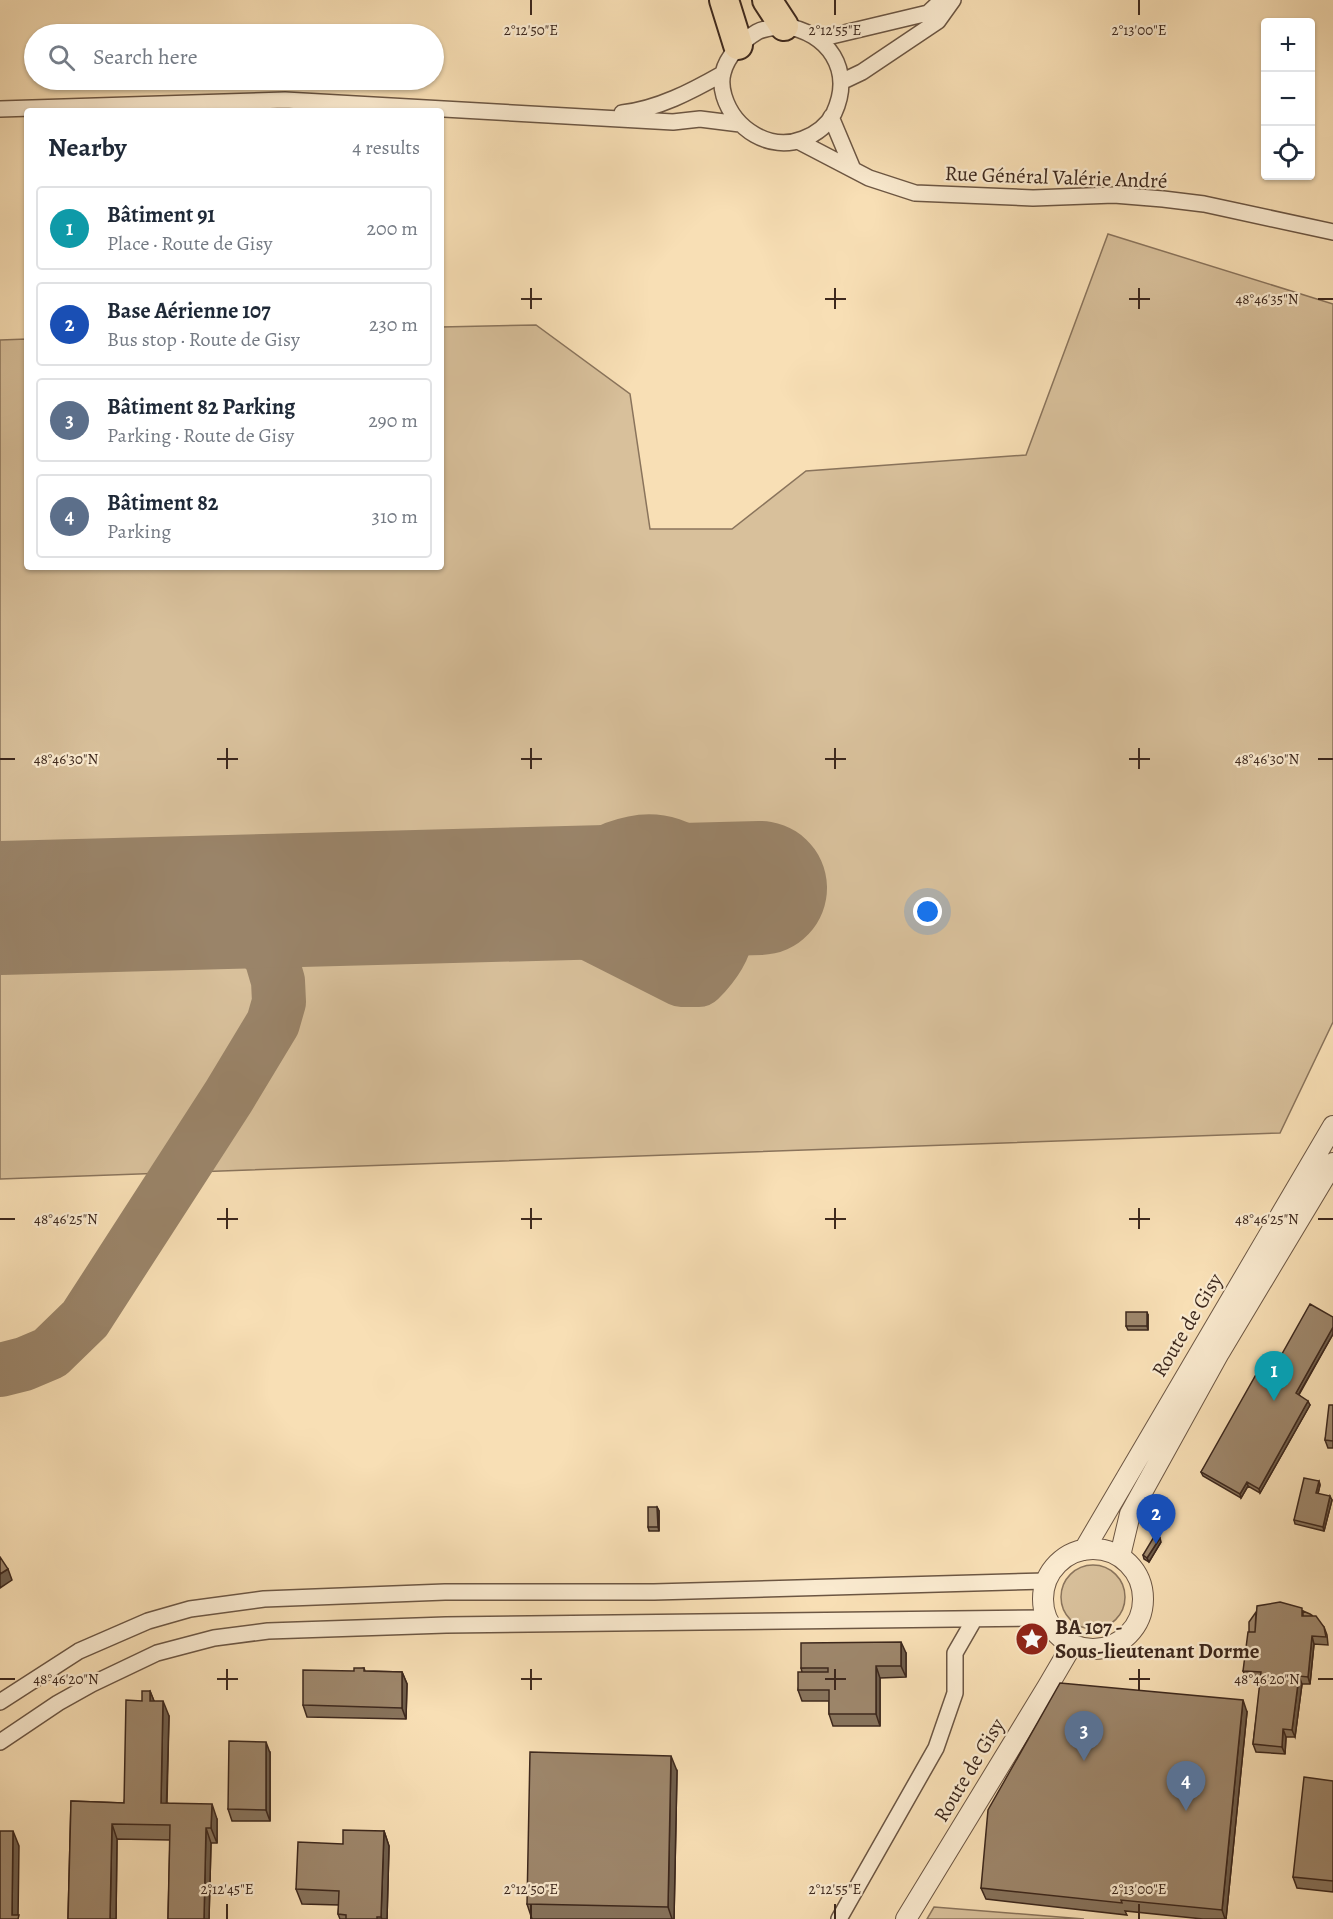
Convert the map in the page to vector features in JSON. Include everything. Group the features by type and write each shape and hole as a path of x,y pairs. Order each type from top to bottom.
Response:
{"highway":[{"path":"724,0 738,45"},
{"path":"767,0 784,26"}],"street":[{"path":"819,39 928,13 942,0"},
{"path":"841,82 862,72 938,21 953,0"},
{"path":"784,26 808,32 819,39 830,51 838,66 841,82 840,96 831,117 824,127 813,135 798,141 775,142 756,136 740,124 732,114 722,88 722,74 738,45 759,30 784,26"},
{"path":"586,117 632,112 662,103 696,89 722,74"},
{"path":"32,108 285,100 427,108"},
{"path":"0,109 24,108"},
{"path":"444,109 673,122 700,119 740,124"},
{"path":"831,117 852,167"},
{"name":"Rue Général Valérie André","path":"798,141 852,167 869,178 915,194 1033,198 1114,195 1163,199 1204,204 1333,232"},
{"name":"Route de Gisy","path":"1084,1550 1333,1126"},
{"name":"Route de Gisy","path":"1120,1556 1130,1514 1219,1353 1333,1163"},
{"path":"1096,1549 1120,1556 1137,1574 1142,1588 1143,1604 1139,1620 1130,1633 1117,1643 1101,1648 1072,1645 1060,1636 1047,1617 1043,1606 1043,1593 1055,1566 1068,1556 1084,1550 1096,1549"},
{"path":"0,1702 79,1651 129,1628 190,1609 264,1599 445,1592 654,1592 1047,1581"},
{"path":"0,1742 58,1703 157,1653 214,1638 268,1631 446,1625 974,1620 1047,1617"},
{"path":"839,1919 936,1748 955,1693 955,1653 974,1620"},
{"name":"Route de Gisy","path":"906,1919 1072,1645"}],"shaded area":[{"path":"1108,234 1333,304 1333,1022 1280,1133 0,1179 0,340 24,339 24,570 444,570 444,327 536,325 630,394 650,529 732,529 806,471 1026,455"},
{"path":"1087,1565 1099,1565 1116,1574 1123,1585 1125,1597 1123,1609 1116,1620 1099,1629 1087,1629 1075,1624 1066,1615 1061,1603 1061,1591 1066,1579 1075,1570"},
{"path":"934,1907 1084,1919 927,1919"}],"building":[{"path":"1310,1304 1333,1317 1333,1327 1296,1393 1308,1401 1259,1489 1247,1482 1240,1494 1201,1472 1258,1371 1269,1377"},
{"path":"1126,1312 1147,1312 1147,1326 1126,1326"},
{"path":"1329,1405 1333,1405 1333,1441 1325,1440"},
{"path":"1304,1478 1319,1481 1316,1493 1330,1496 1323,1527 1294,1520"},
{"path":"648,1507 657,1507 658,1527 648,1527"},
{"path":"1155,1535 1160,1538 1147,1558 1143,1555"},
{"path":"0,1557 8,1569 0,1574"},
{"path":"1280,1602 1302,1608 1302,1616 1316,1616 1324,1627 1326,1637 1312,1636 1308,1677 1299,1676 1292,1730 1283,1729 1282,1747 1253,1744 1261,1672 1243,1671 1248,1632 1255,1632 1257,1606"},
{"path":"1303,1611 1310,1614 1313,1616 1303,1616"},
{"path":"1256,1612 1255,1632 1249,1632 1249,1622"},
{"path":"901,1642 901,1666 876,1666 876,1714 829,1714 829,1690 798,1690 798,1672 828,1672 828,1668 801,1668 801,1643"},
{"path":"354,1668 364,1668 364,1671 402,1672 402,1708 303,1705 303,1670 354,1671"},
{"path":"1060,1683 1243,1700 1222,1910 1121,1900 1122,1903 981,1888 988,1810"},
{"path":"142,1691 150,1691 150,1701 163,1701 161,1803 212,1804 211,1828 206,1828 204,1919 168,1919 170,1825 112,1824 110,1919 68,1919 71,1801 124,1803 126,1700 142,1701"},
{"path":"229,1741 266,1742 266,1810 228,1809"},
{"path":"530,1752 671,1756 668,1907 527,1904"},
{"path":"1304,1777 1333,1781 1333,1881 1293,1877"},
{"path":"343,1830 384,1831 381,1917 377,1919 346,1919 346,1915 338,1914 339,1891 296,1889 298,1842 343,1844"},
{"path":"0,1831 13,1831 12,1915 19,1915 18,1919 0,1919"}],"taxiway":[{"path":"511,894 681,980 699,980 717,958 727,933 728,913 715,878 703,864 688,853 671,845 653,842 634,843 611,850 594,863 572,893"},
{"path":"0,1370 24,1364 50,1353 85,1319 229,1096 273,1023 279,1002 278,981 271,957 253,935 236,921 204,909 169,903"}],"runway":[{"path":"0,908 760,888"}],"place":[{"name":"Bâtiment 91","path":"1274,1401"},
{"name":"Base Aérienne 107","path":"1156,1544"},
{"name":"BA 107 - Sous-lieutenant Dorme","path":"1032,1639"},
{"name":"Bâtiment 82 Parking","path":"1084,1761"},
{"name":"Bâtiment 82","path":"1186,1811"}]}
